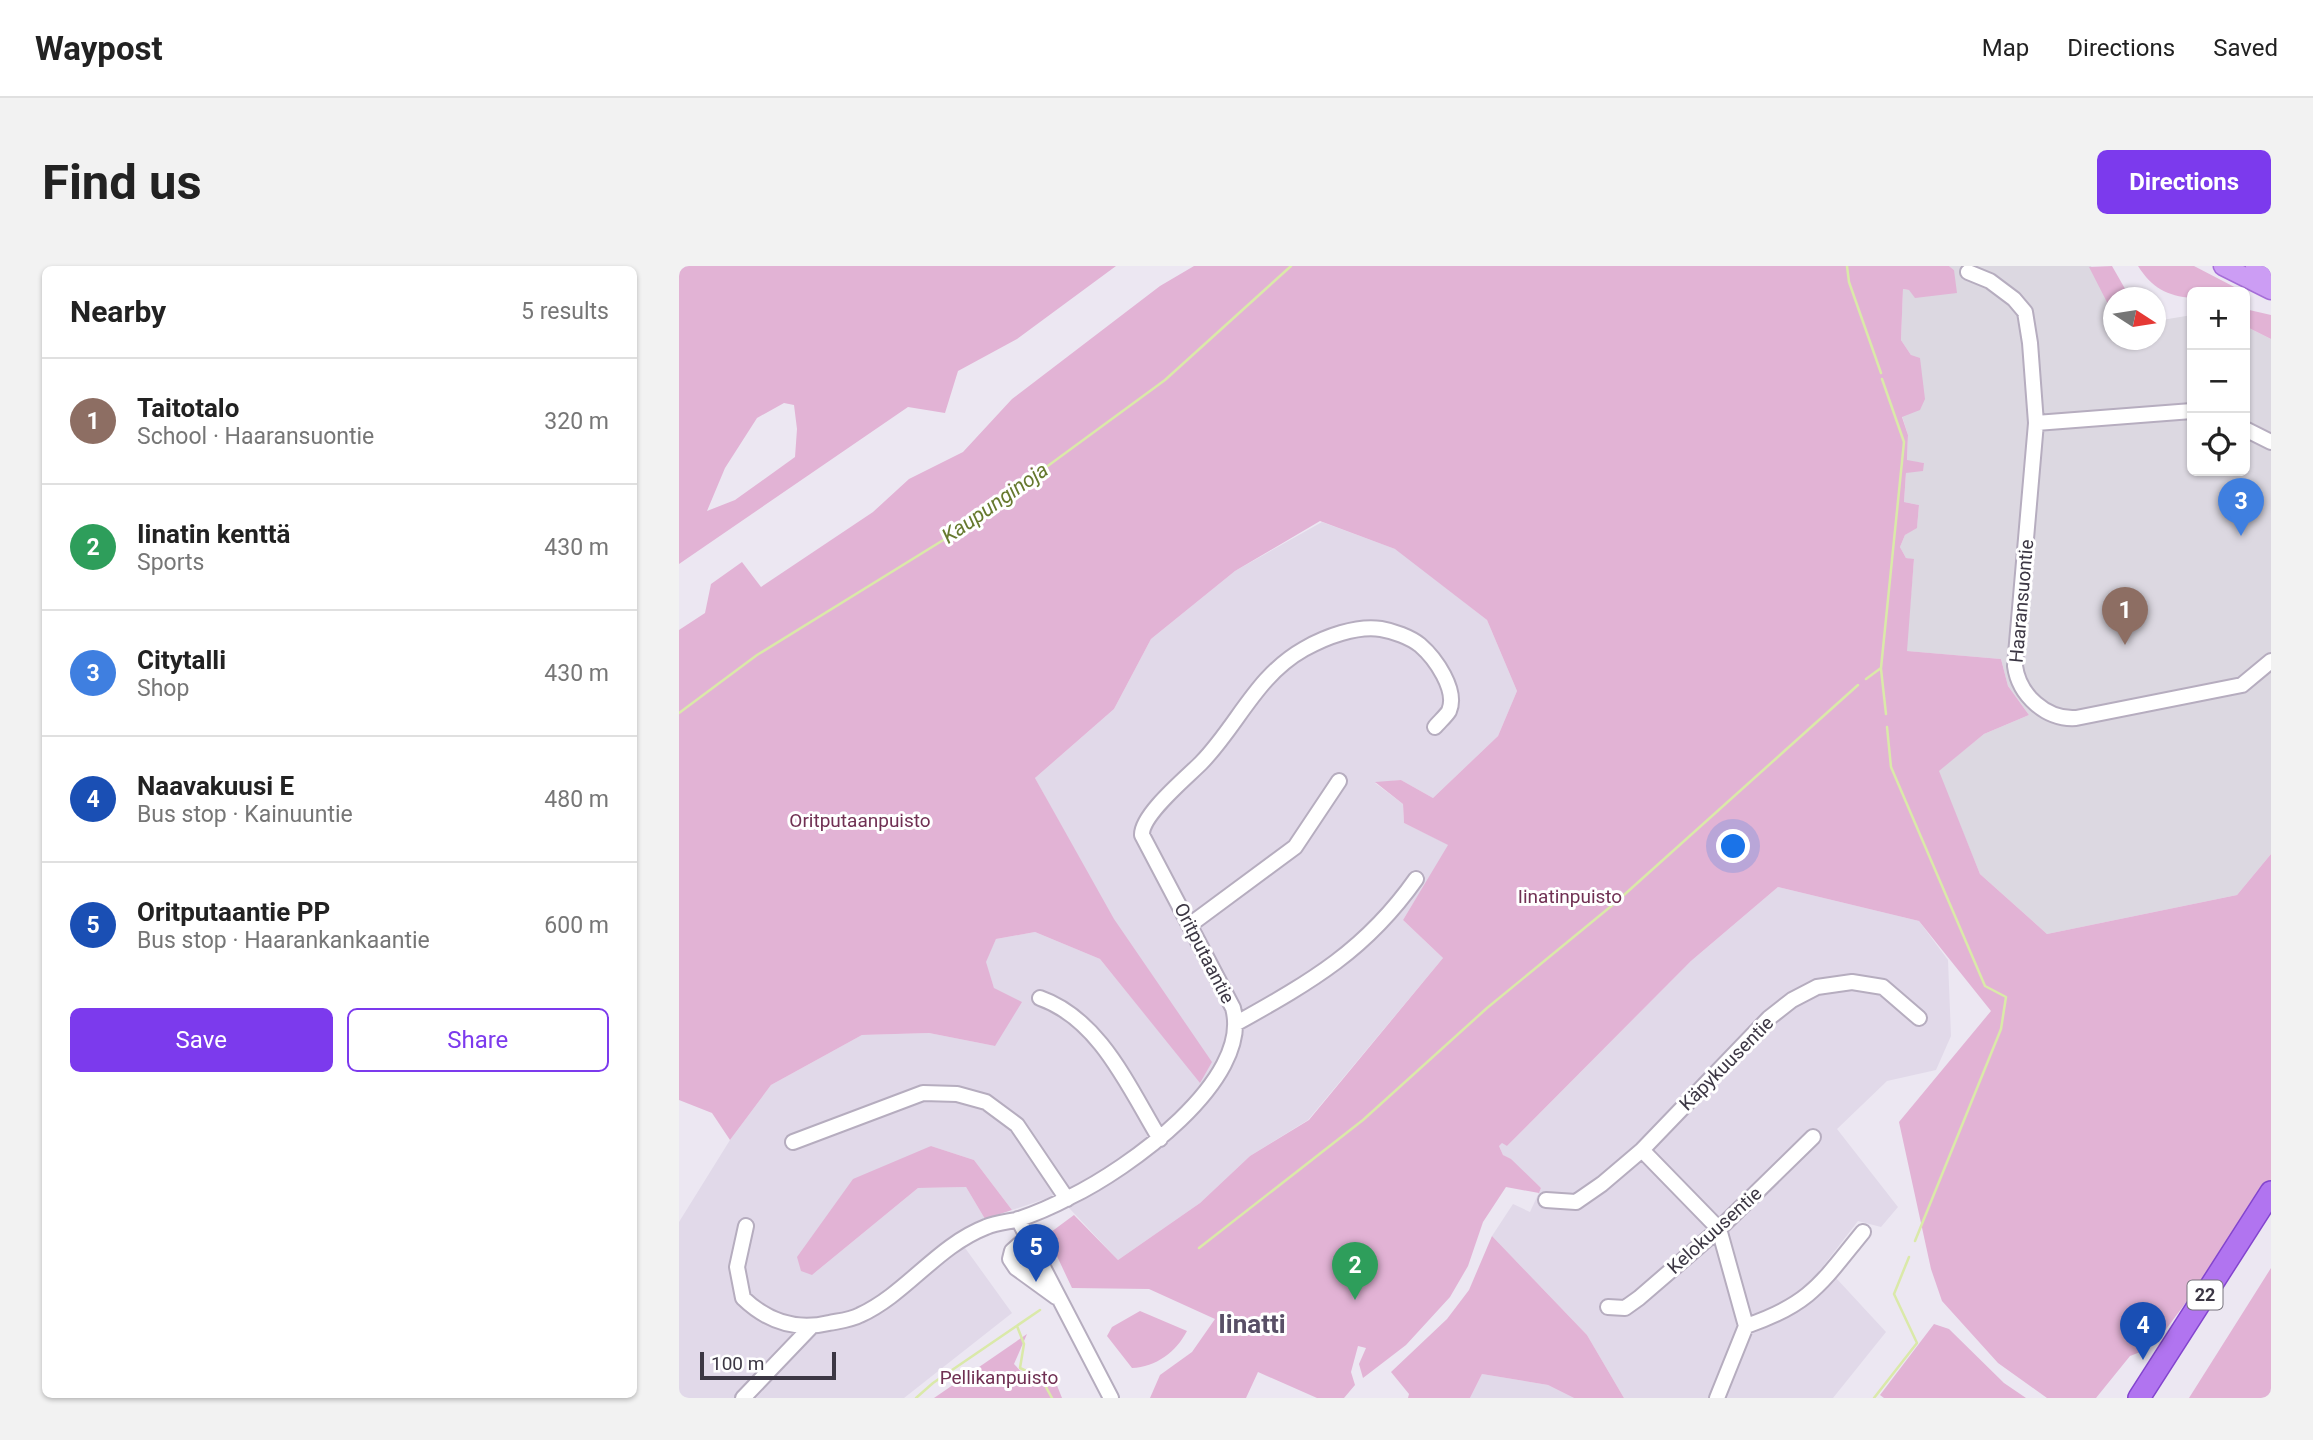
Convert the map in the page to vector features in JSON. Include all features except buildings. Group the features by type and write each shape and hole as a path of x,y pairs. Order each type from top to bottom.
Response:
{"highway":[{"name":"22","path":"2139,1398 2271,1192"},
{"name":"22","path":"2151,1398 2271,1212"}],"main road":[{"path":"2223,266 2271,290"},
{"path":"2255,266 2271,274"}],"street":[{"name":"Haaransuontie","path":"1968,272 2005,290 2025,312 2036,423 2015,666 2021,685 2050,715 2076,718 2242,685 2271,661"},
{"path":"2036,423 2187,411"},
{"path":"2250,432 2271,442"},
{"name":"Oritputaantie","path":"747,1226 737,1267 743,1298 775,1321 810,1328 860,1316 955,1244 986,1227 1019,1219 1067,1199 1120,1170 1160,1139 1194,1107 1219,1071 1232,1046 1237,1023 1233,1008 1191,924 1142,835 1144,820 1205,758 1274,669 1304,649 1349,631 1379,629 1403,636 1419,644 1432,658 1450,689 1449,709 1435,727"},
{"path":"1191,924 1296,847 1339,781"},
{"path":"1237,1023 1344,958 1392,912 1416,878"},
{"name":"Käpykuusentie","path":"1546,1200 1576,1202 1642,1150 1769,1018 1792,1000 1817,987 1852,982 1883,986 1919,1018"},
{"path":"1040,998 1064,1006 1104,1046 1160,1139"},
{"path":"793,1142 923,1093 957,1094 986,1102 1017,1125 1067,1199"},
{"name":"Kelokuusentie","path":"1608,1307 1625,1308 1719,1229 1813,1137"},
{"path":"1642,1150 1719,1229 1747,1326 1717,1398"},
{"path":"1019,1219 1111,1398"},
{"path":"1747,1326 1780,1315 1812,1294 1863,1232"},
{"path":"1031,1244 1021,1243 1012,1251 1010,1259 1016,1268 1058,1298"},
{"path":"743,1398 810,1328"}],"shaded area":[{"path":"1949,266 2091,266 2103,292 2103,350 2166,350 2166,319 2187,316 2187,476 2250,476 2250,328 2271,339 2271,854 2237,895 2047,934 1980,874 1938,771 1984,734 2029,715 2008,686 2001,659 1906,651 1914,560 1906,558 1900,547 1905,535 1917,527 1919,505 1904,502 1906,473 1924,463 1907,461 1908,435 1902,416 1911,355 1901,340 1903,289 1909,290 1954,270"},
{"path":"1322,522 1398,550 1487,620 1517,691 1498,736 1433,798 1401,780 1375,783 1403,804 1404,823 1449,845 1403,920 1443,958 1308,1120 1250,1156 1200,1203 1118,1260 1055,1193 1051,1197 1012,1210 974,1160 931,1146 812,1275 918,1188 966,1187 985,1219 955,1234 1012,1313 904,1398 679,1398 679,1222 730,1140 771,1085 862,1035 929,1033 995,1046 994,988 985,962 996,939 1035,932 1100,959 1201,1083 1035,778 1114,709 1151,639 1235,571"},
{"path":"1778,887 1919,921 1948,960 1951,1036 1936,1070 1887,1081 1837,1129 1898,1207 1881,1227 1858,1221 1824,1265 1886,1332 1833,1398 1624,1398 1587,1335 1492,1236 1513,1204 1530,1212 1541,1188 1503,1155 1499,1146 1502,1142 1507,1146 1691,961"},
{"path":"1482,1374 1548,1385 1574,1398 1470,1398"}],"green space":[{"path":"679,266 1116,266 1017,339 958,371 945,413 908,407 679,564","holes":["784,403 794,405 797,429 795,457 735,500 707,511 725,468 757,418"]},
{"path":"1194,266 1949,266 1954,270 1957,293 1915,298 1909,290 1903,289 1901,340 1911,355 1920,358 1925,399 1920,410 1902,417 1908,435 1907,460 1924,463 1923,471 1906,473 1904,502 1919,505 1917,528 1905,535 1900,547 1906,558 1914,559 1907,651 2001,659 2008,686 2029,715 1984,734 1939,771 1980,874 2047,934 2237,895 2271,854 2271,1180 2230,1243 2161,1336 2157,1336 2148,1349 2130,1356 2096,1398 2047,1398 1998,1363 1942,1301 1931,1269 1899,1122 1991,1011 1919,921 1778,887 1691,961 1507,1146 1502,1143 1499,1146 1503,1155 1511,1159 1541,1188 1539,1193 1506,1187 1483,1222 1468,1266 1450,1297 1406,1345 1363,1378 1359,1364 1366,1348 1358,1346 1351,1372 1355,1385 1344,1398 1317,1398 1258,1372 1246,1398 1150,1398 1160,1375 1192,1352 1215,1319 1149,1289 1072,1288 1047,1235 1074,1215 1118,1260 1200,1203 1250,1156 1309,1120 1443,958 1403,920 1448,845 1404,823 1403,804 1375,782 1401,780 1433,798 1498,736 1517,691 1487,620 1395,549 1320,521 1235,571 1151,639 1114,709 1035,778 1114,919 1212,1062 1200,1083 1100,959 1035,932 996,939 986,962 994,988 1022,1002 995,1046 929,1033 862,1035 771,1085 730,1140 712,1113 679,1100 679,630 705,613 711,584 742,562 761,587 873,512 909,479 963,452 1012,399 1160,286"},
{"path":"2112,266 2124,287 2103,287 2103,294 2089,267"},
{"path":"2138,266 2194,266 2234,287 2187,287 2187,297 2166,292 2166,287 2157,287"},
{"path":"2250,310 2271,315 2271,339 2250,328"},
{"path":"931,1146 974,1160 1012,1210 985,1219 966,1187 918,1188 812,1275 801,1271 797,1257 853,1179"},
{"path":"1492,1236 1587,1335 1624,1398 1574,1398 1548,1385 1482,1374 1470,1398 1408,1398 1409,1394 1391,1372 1447,1319 1469,1290"},
{"path":"2271,1268 2271,1398 2189,1398"},
{"path":"1140,1311 1187,1331 1164,1357 1149,1365 1132,1368 1107,1336 1112,1327"},
{"path":"1934,1324 1949,1329 2004,1383 2026,1398 1884,1398 1880,1395"},
{"name":"Pellikanpuisto","path":"1027,1334 1014,1364 1027,1378 1056,1383 1062,1398 934,1398"}],"waterway":[{"name":"Kaupunginoja","path":"679,713 757,655 966,526 1165,380 1291,266"},
{"path":"1847,266 1849,282 1881,373"},
{"path":"1866,679 1881,668 1904,442 1882,379"},
{"path":"1881,669 1886,714"},
{"path":"1199,1248 1363,1120 1487,1008 1615,903 1858,685"},
{"path":"1887,727 1891,767 1985,986 2006,997 2001,1029 1915,1241"},
{"path":"1874,1398 1917,1343 1894,1294 1909,1257"},
{"path":"916,1398 933,1383 1040,1310"},
{"path":"1017,1326 1024,1344 1020,1368 1041,1378 1052,1398"}],"place":[{"name":"Citytalli","path":"2241,536"},
{"name":"Taitotalo","path":"2125,645"},
{"name":"Oritputaantie PP","path":"1036,1282"},
{"name":"Iinatin kenttä","path":"1355,1300"},
{"name":"Naavakuusi E","path":"2143,1360"}],"district":[{"name":"Iinatti","path":"1252,1324"}],"park label":[{"name":"Oritputaanpuisto","path":"860,820"},
{"name":"Iinatinpuisto","path":"1570,896"}]}
